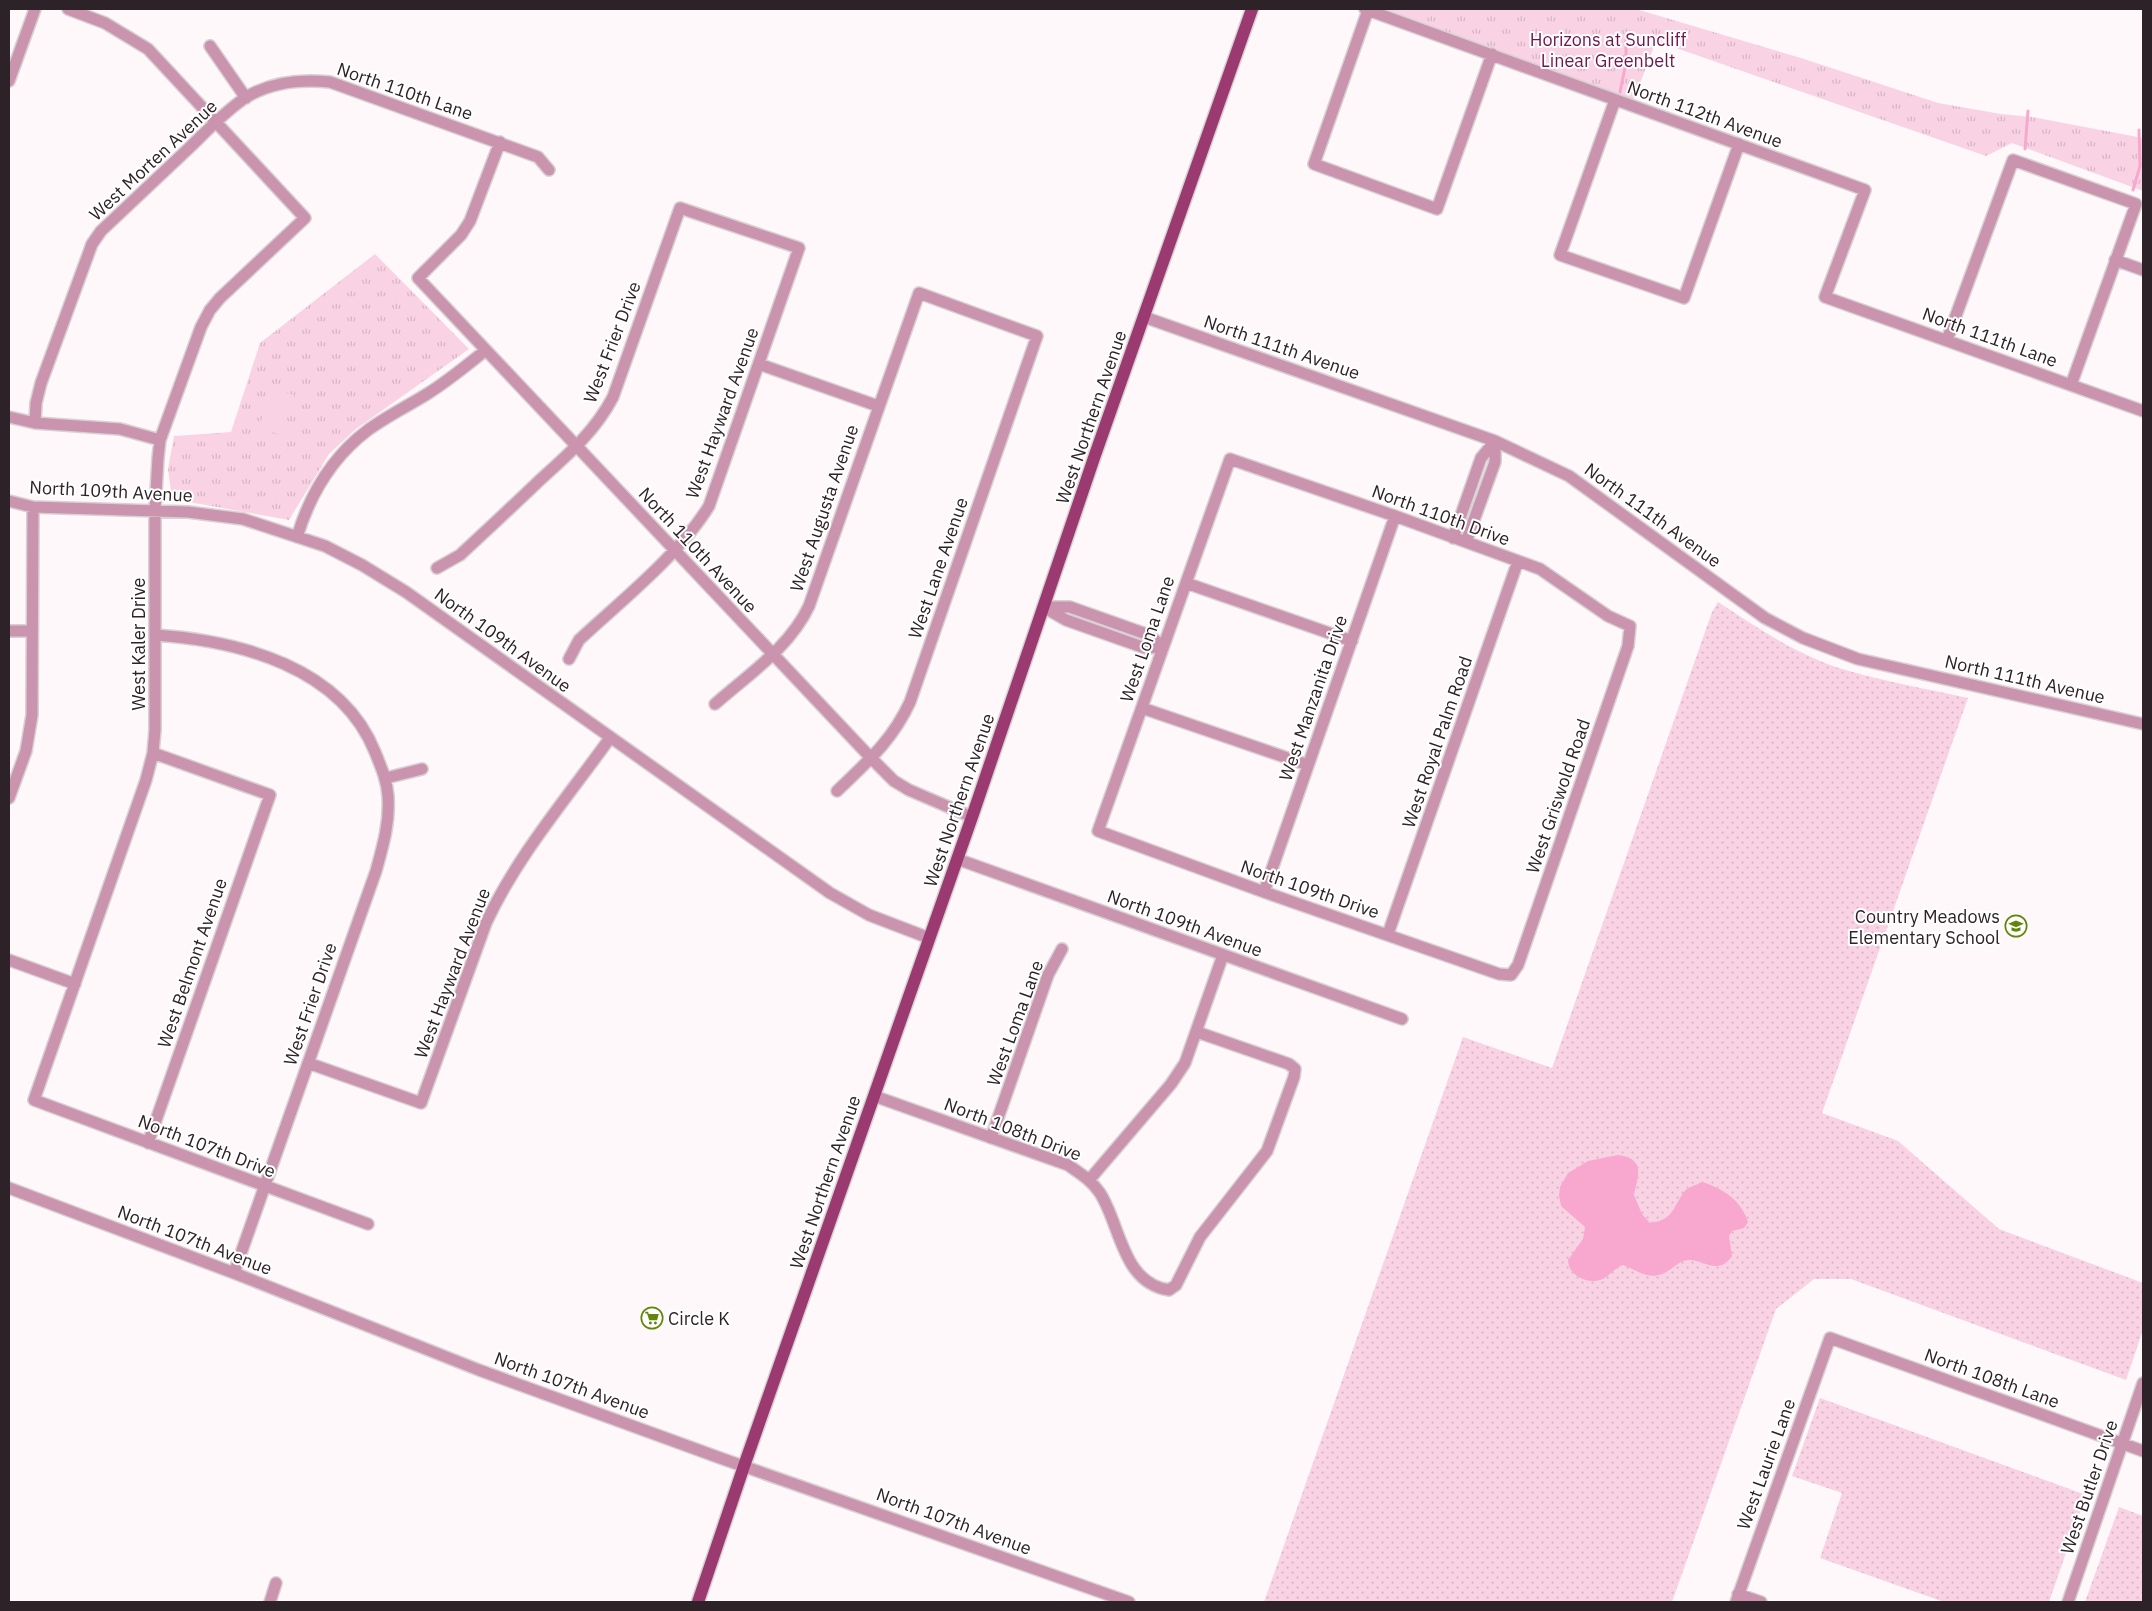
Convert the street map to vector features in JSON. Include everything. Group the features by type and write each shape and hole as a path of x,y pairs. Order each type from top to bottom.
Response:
{"main road":[{"name":"West Northern Avenue","path":"698,1602 1252,9"}],"street":[{"path":"9,81 35,9"},
{"path":"68,9 113,27 148,49 215,123"},
{"path":"1366,9 1314,164 1437,209 1492,54"},
{"name":"North 112th Avenue","path":"1366,9 1864,190 1825,297"},
{"path":"210,46 246,98"},
{"name":"North 110th Lane","path":"246,98 276,85 295,81 330,82 538,157 549,170"},
{"name":"West Morten Avenue","path":"35,423 36,403 41,384 92,244 101,231 215,123 246,98"},
{"path":"1615,100 1560,255 1684,298 1739,144"},
{"name":"West Kaler Drive","path":"34,1100 146,780 152,753 155,730 155,510 160,440 201,327 210,310 220,298 305,218 215,123"},
{"name":"North 110th Avenue","path":"500,142 470,221 460,235 418,278 870,758 894,781 909,790 972,817"},
{"path":"1948,340 2013,160 2136,204 2072,384"},
{"name":"West Frier Drive","path":"437,568 460,555 597,425 613,396 680,208 799,248"},
{"name":"West Hayward Avenue","path":"569,659 579,640 674,550 696,527 709,506 799,248"},
{"path":"2116,260 2143,270"},
{"name":"West Augusta Avenue","path":"715,704 772,655 794,631 809,606 919,293 1037,336"},
{"name":"North 111th Lane","path":"1825,297 2143,411"},
{"name":"North 111th Avenue","path":"1144,317 1495,441 1569,476 1765,618 1803,638 1858,659 2143,724"},
{"name":"West Lane Avenue","path":"837,791 889,740 910,702 1037,336"},
{"path":"297,537 304,513 320,482 351,445 367,430 452,377 486,350"},
{"path":"759,364 878,406"},
{"path":"9,417 35,423 120,428 160,440"},
{"path":"1453,538 1482,458 1495,441"},
{"path":"1466,542 1495,462 1495,441"},
{"name":"North 110th Drive","path":"1230,459 1540,569 1608,616 1630,626"},
{"name":"West Loma Lane","path":"1098,831 1230,459"},
{"name":"North 109th Avenue","path":"9,501 33,508 155,510 230,517 325,546 355,561 406,592 845,903 869,915 929,938"},
{"path":"9,798 26,750 31,726 33,508"},
{"name":"West Manzanita Drive","path":"1264,892 1395,516"},
{"name":"West Royal Palm Road","path":"1388,934 1518,561"},
{"path":"1186,583 1352,641"},
{"path":"1043,607 1066,620 1145,648 1163,646"},
{"name":"West Griswold Road","path":"1511,975 1518,965 1622,664 1628,646 1630,626"},
{"path":"9,631 32,631"},
{"path":"156,635 191,637 233,646 279,663 326,687 358,719 374,749 386,778 422,769"},
{"path":"1142,708 1308,765"},
{"name":"West Hayward Avenue","path":"308,1063 422,1103 486,923 498,896 519,863 610,738"},
{"name":"West Belmont Avenue","path":"148,1143 270,795 152,753"},
{"name":"West Frier Drive","path":"234,1273 383,848 387,827 388,796 386,778"},
{"name":"North 109th Drive","path":"1098,831 1264,892 1499,974 1511,975"},
{"name":"North 109th Avenue","path":"957,859 1402,1019"},
{"name":"West Loma Lane","path":"991,1138 1048,975 1062,949"},
{"path":"1090,1179 1171,1084 1185,1063 1223,955"},
{"path":"9,960 75,984"},
{"name":"North 108th Drive","path":"874,1096 1068,1165 1090,1179 1101,1195 1126,1254 1135,1270 1144,1280 1161,1289 1169,1290 1176,1285 1200,1237 1267,1150 1294,1077 1295,1069 1289,1064 1196,1032"},
{"name":"North 107th Drive","path":"34,1100 368,1224"},
{"name":"North 107th Avenue","path":"9,1188 234,1273 479,1370 1129,1602"},
{"name":"North 108th Lane","path":"1830,1338 2143,1451"},
{"name":"West Laurie Lane","path":"1737,1598 1830,1338"},
{"name":"West Butler Drive","path":"2068,1602 2143,1382"},
{"path":"270,1602 276,1583"},
{"path":"1737,1598 1761,1602"}],"green space":[{"name":"Horizons at Suncliff Linear Greenbelt","path":"1374,9 1636,9 1801,58 1938,103 2001,114 2032,117 2143,138 2143,191 2012,143 1986,156 1656,41 1633,102"},
{"path":"375,254 469,349 356,429 329,454 289,520 172,499 168,469 174,436 231,432 260,343"},
{"path":"271,388 294,395 282,435 259,428"},
{"path":"1718,602 1780,641 1831,665 1878,679 1968,698 1822,1113 1898,1141 1999,1229 2143,1283 2143,1330 2126,1380 1851,1279 1814,1279 1776,1309 1672,1602 1264,1602 1463,1037 1552,1068 1712,612"},
{"path":"1820,1398 2086,1495 2049,1602 1944,1602 1820,1558 1842,1493 1792,1476"},
{"path":"2119,1507 2143,1516 2143,1602 2085,1602"}],"shaded area":[{"path":"1618,1155 1633,1160 1636,1164 1638,1175 1634,1195 1642,1214 1650,1223 1658,1222 1668,1216 1686,1190 1702,1182 1731,1196 1741,1207 1748,1222 1744,1228 1732,1231 1729,1236 1732,1256 1727,1262 1722,1265 1711,1266 1686,1260 1664,1273 1652,1276 1623,1265 1603,1279 1595,1281 1589,1281 1574,1274 1568,1260 1583,1239 1585,1227 1561,1206 1560,1187 1568,1173 1588,1161"}],"waterway":[{"path":"1620,92 1626,63 1626,35"},
{"path":"2025,149 2028,111"},
{"path":"2133,190 2140,166 2139,130"}],"place":[{"name":"Country Meadows Elementary School","path":"2016,926"},
{"name":"Circle K","path":"652,1318"}]}
